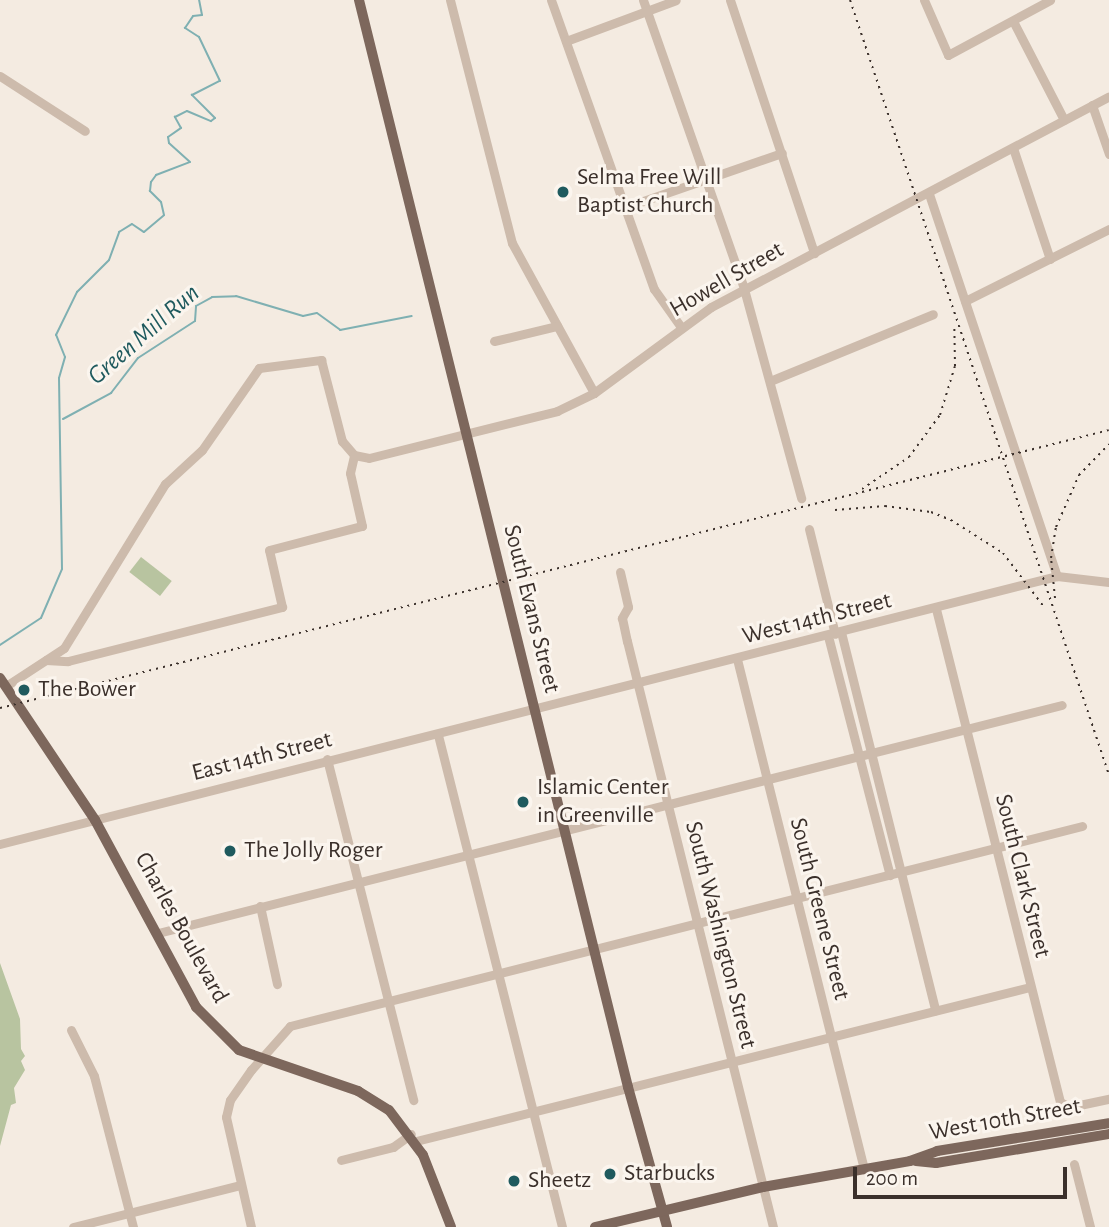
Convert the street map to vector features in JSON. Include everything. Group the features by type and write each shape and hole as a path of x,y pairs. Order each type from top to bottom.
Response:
{"main road":[{"name":"South Evans Street","path":"359,0 593,950 667,1227"},
{"name":"Charles Boulevard","path":"3,682 95,820 196,1007 225,1040 260,1059 358,1091 389,1110 413,1138 450,1227"},
{"name":"West 10th Street","path":"595,1227 763,1187 910,1161 937,1151 1109,1124"},
{"name":"West 10th Street","path":"910,1161 936,1163 1109,1133"}],"street":[{"path":"450,0 512,243 594,393"},
{"path":"551,0 654,289 681,327"},
{"path":"643,0 744,289 801,498"},
{"path":"566,41 676,0"},
{"path":"730,0 814,253"},
{"path":"924,0 948,55 1050,0"},
{"path":"1013,21 1064,120"},
{"path":"0,76 85,131"},
{"name":"Howell Street","path":"355,455 369,458 557,411 594,393 681,327 744,289 929,194 1109,96"},
{"path":"1092,105 1109,154"},
{"path":"1013,148 1050,259"},
{"path":"623,208 782,153"},
{"path":"929,194 1057,576"},
{"path":"965,301 1109,229"},
{"path":"770,381 933,314"},
{"path":"494,341 557,326"},
{"path":"3,682 64,648 165,484 202,450 259,368 321,360 342,441 355,455 350,473 362,526 269,551 282,607 76,659 46,660"},
{"path":"808,529 835,634 871,752 935,1010"},
{"name":"South Washington Street","path":"620,572 628,607 622,618 773,1227"},
{"name":"West 14th Street","path":"534,710 1057,576 1109,582"},
{"name":"South Clark Street","path":"936,608 1060,1102 1070,1107 1109,1099"},
{"path":"835,634 859,755 890,875"},
{"path":"64,648 76,659"},
{"name":"South Greene Street","path":"737,659 864,1169"},
{"path":"158,933 260,905 1062,705"},
{"name":"East 14th Street","path":"0,844 327,759 438,735 534,710"},
{"path":"438,735 562,1227"},
{"path":"327,759 413,1100"},
{"path":"251,1227 226,1117 230,1100 260,1059 290,1026 1082,826"},
{"path":"260,905 277,984"},
{"path":"341,1160 393,1147 413,1138 533,1111 1030,987"},
{"path":"71,1030 94,1076 133,1227"},
{"path":"1074,1164 1090,1227"},
{"path":"73,1227 240,1185"}],"green space":[{"path":"141,557 172,581 160,596 129,572"},
{"path":"0,963 20,1019 21,1049 25,1056 21,1061 25,1070 14,1088 16,1103 11,1105 0,1146"}],"waterway":[{"name":"Green Mill Run","path":"0,645 41,618 62,569 59,378 65,357 56,335 77,292 109,260 119,232 132,224 144,232 164,215 161,202 150,191 151,182 156,175 190,162 169,143 168,137 181,128 175,117 187,111 211,121 215,118 192,95 220,81 199,37 185,28 193,16 202,15 199,0"},
{"name":"Green Mill Run","path":"63,419 111,393 138,358 195,321 196,306 212,297 236,296 303,316 317,313 340,330 412,316"}],"railway":[{"path":"850,0 1109,775"},
{"path":"862,489 909,457 940,415 955,366 954,327"},
{"path":"0,708 1109,430"},
{"path":"1055,598 1051,558 1056,527 1079,475 1109,444"},
{"path":"835,510 885,506 931,512 951,520 1003,553 1044,607"}],"place":[{"name":"Selma Free Will Baptist Church","path":"563,192"},
{"name":"The Bower","path":"24,690"},
{"name":"Islamic Center in Greenville","path":"523,802"},
{"name":"The Jolly Roger","path":"230,851"},
{"name":"Starbucks","path":"610,1174"},
{"name":"Sheetz","path":"514,1181"}]}
